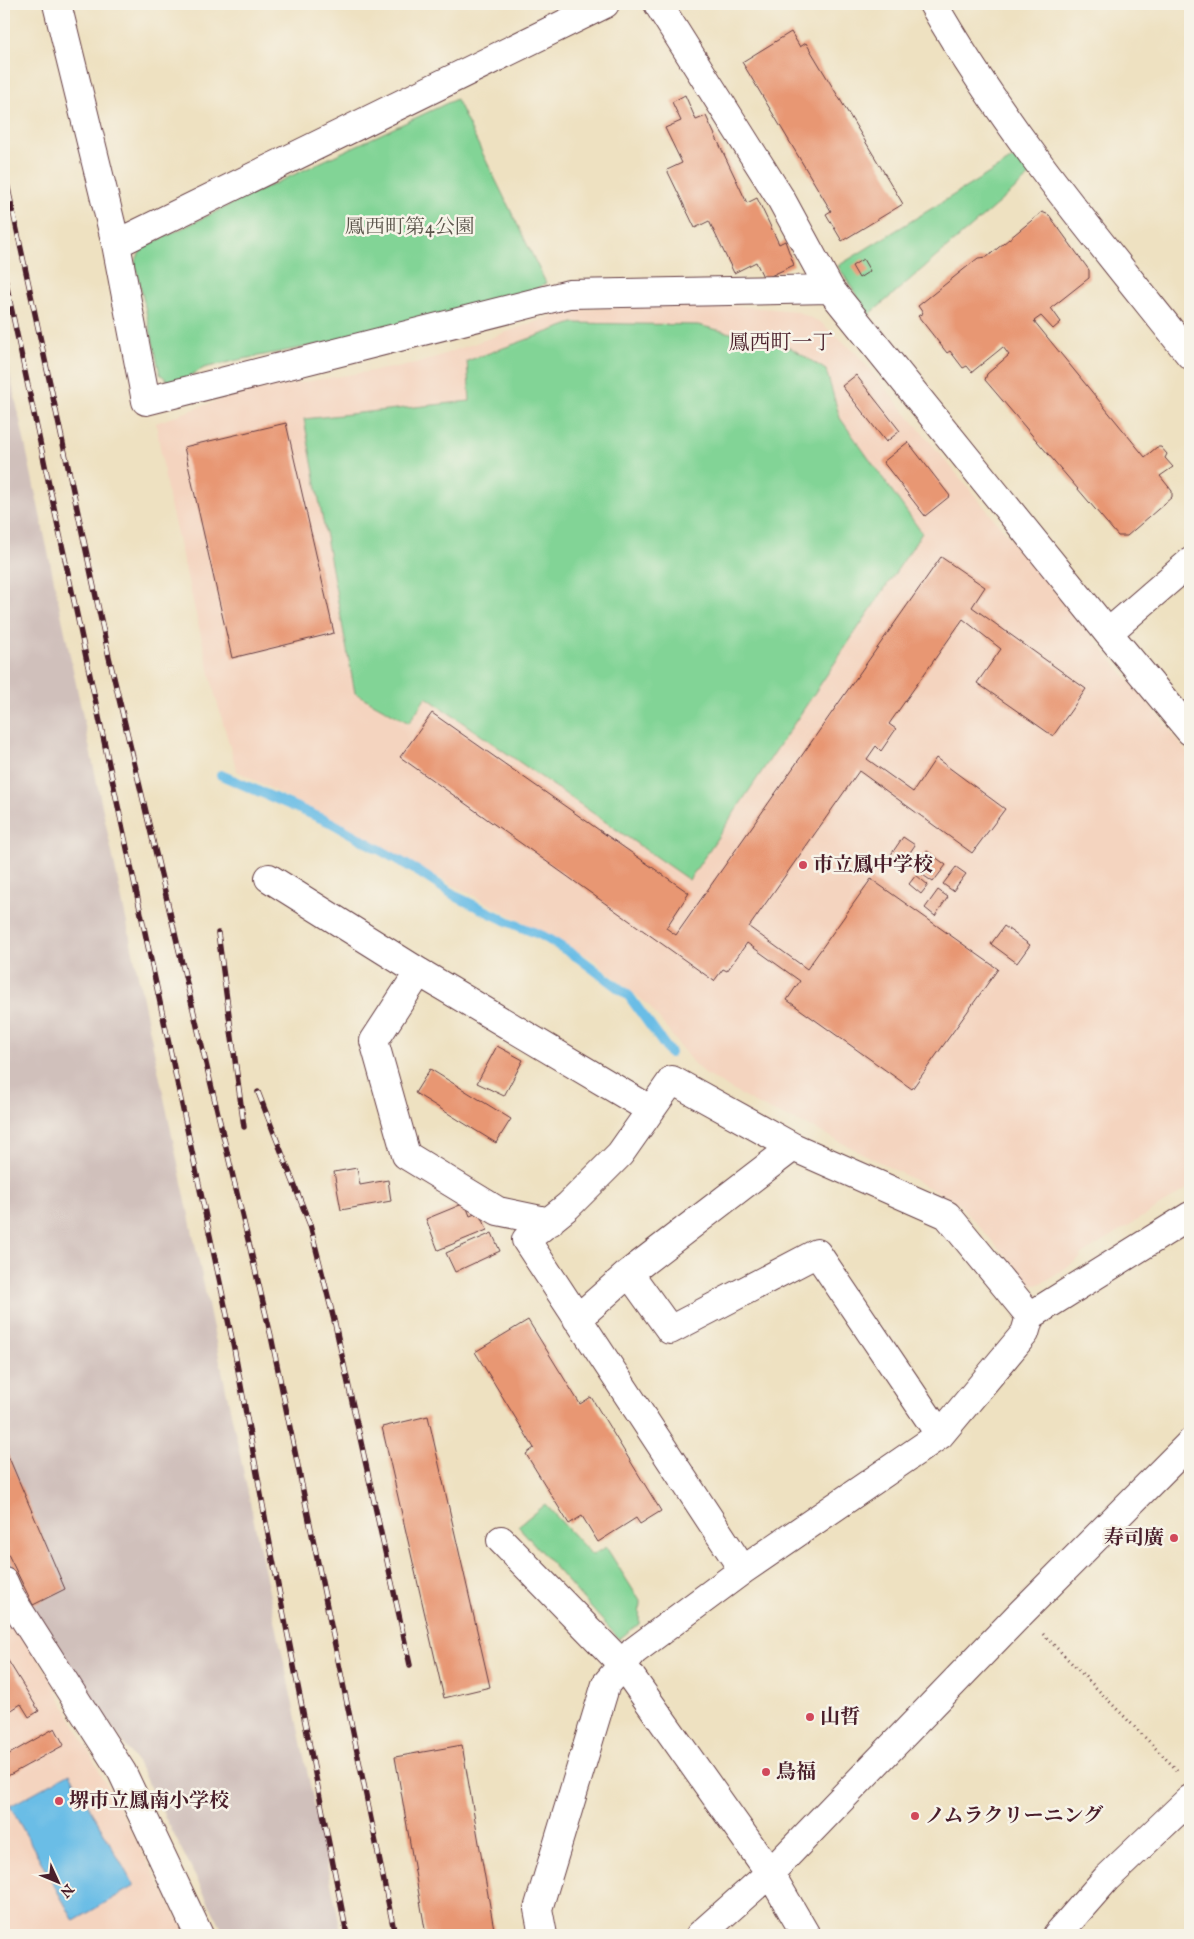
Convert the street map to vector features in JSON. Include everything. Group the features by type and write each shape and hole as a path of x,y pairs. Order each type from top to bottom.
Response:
{"street":[{"path":"57,4 116,244 146,401 569,294 830,289"},
{"path":"116,244 605,4"},
{"path":"658,4 781,199 830,289 1108,633 1190,731"},
{"path":"933,4 950,34 1038,164 1190,355"},
{"path":"1108,633 1190,562"},
{"path":"269,878 419,972 651,1110"},
{"path":"419,972 374,1041 406,1155 498,1211 550,1222"},
{"path":"743,1570 526,1240 550,1222 594,1182 620,1154 672,1080 793,1147 948,1215 1030,1316"},
{"path":"577,1319 629,1273 793,1147"},
{"path":"543,1935 538,1909 606,1684 622,1664 634,1651 743,1570 940,1435 1025,1333 1030,1316 1190,1216"},
{"path":"629,1273 670,1330 817,1253 940,1435"},
{"path":"700,1935 770,1872 1022,1612 1190,1443"},
{"path":"501,1540 622,1664 770,1872 806,1935"},
{"path":"4,1582 11,1598 122,1772 199,1935"},
{"path":"1057,1935 1187,1788"}],"path":[{"path":"1022,1612 1187,1788"}],"shaded area":[{"name":"市立鳳中学校","path":"703,303 796,311 820,322 856,353 1171,731 1190,757 1190,1187 1080,1256 1081,1258 1044,1282 1036,1285 1031,1284 957,1202 813,1128 758,1105 705,1074 693,1063 649,1006 593,959 237,771 215,695 168,496 156,423 241,392 416,364 569,310"},
{"path":"4,345 342,1935 225,1935 138,1764 30,1610 4,1555"},
{"name":"堺市立鳳南小学校","path":"4,1611 43,1666 187,1935 4,1935"}],"green space":[{"name":"鳳西町第4公園","path":"456,99 546,283 521,299 327,343 204,368 177,383 172,384 160,374 135,262 142,248"},
{"path":"1017,156 1031,175 869,315 838,266"},
{"path":"573,323 698,325 791,348 826,370 840,418 922,533 689,880 426,697 409,723 355,693 304,419 470,401 467,361"},
{"path":"545,1504 592,1555 606,1547 640,1601 639,1624 619,1639 518,1526"}],"water":[{"path":"70,1773 134,1886 74,1921 10,1806"}],"building":[{"path":"791,32 800,47 806,43 903,204 842,241 826,214 831,211 742,62"},
{"path":"685,95 696,120 706,116 747,203 757,198 779,244 785,241 794,265 764,279 756,262 734,273 709,221 695,228 667,170 682,163 665,128 681,121 672,102"},
{"path":"1042,212 1049,215 1089,270 1089,278 1051,308 1061,322 1053,329 1041,316 1034,321 1145,457 1157,447 1161,447 1167,454 1165,458 1173,467 1160,476 1172,491 1172,497 1127,536 1118,536 985,380 987,374 1009,355 1003,347 972,372 967,366 963,368 950,351 947,353 918,316 923,313 918,306 978,258 987,257"},
{"path":"863,259 870,271 859,278 852,266"},
{"path":"856,375 900,431 886,442 842,386"},
{"path":"286,423 334,633 232,658 184,447"},
{"path":"908,442 950,496 925,516 883,462"},
{"path":"941,557 985,587 972,607 1086,689 1053,736 977,683 1001,649 963,619 889,724 896,729 881,751 876,746 867,759 913,792 936,758 1005,809 972,853 859,771 749,927 807,969 871,879 998,969 912,1089 787,1000 800,981 747,943 727,971 723,969 714,981 400,757 432,713 689,893 666,928 676,935"},
{"path":"903,837 915,845 902,864 890,856"},
{"path":"927,851 946,865 933,882 914,869"},
{"path":"956,867 966,874 953,891 943,884"},
{"path":"916,875 928,885 921,894 909,884"},
{"path":"938,890 948,897 935,916 925,908"},
{"path":"1004,926 1030,945 1017,963 991,944"},
{"path":"497,1046 523,1060 504,1096 477,1083"},
{"path":"430,1069 511,1119 496,1143 415,1093"},
{"path":"357,1168 360,1185 388,1180 391,1201 341,1210 334,1172"},
{"path":"465,1203 470,1216 480,1212 487,1230 438,1250 426,1219"},
{"path":"492,1233 500,1251 455,1272 446,1253"},
{"path":"528,1320 580,1404 591,1397 661,1511 640,1524 636,1518 598,1542 582,1516 569,1524 526,1454 534,1448 475,1352"},
{"path":"428,1416 490,1687 444,1698 382,1427"},
{"path":"4,1446 65,1589 33,1605 4,1546"},
{"path":"4,1654 39,1711 29,1717 21,1704 10,1711 4,1701"},
{"path":"55,1728 64,1745 4,1778 4,1757"},
{"path":"462,1745 495,1935 426,1935 395,1757"}],"waterway":[{"path":"221,775 332,823 414,869 459,898 543,936 579,958 629,996 670,1053"}],"railway":[{"path":"4,170 109,657 271,1336 395,1935"},
{"path":"4,274 234,1348 272,1555 347,1935"},
{"path":"218,933 244,1127"},
{"path":"258,1092 310,1225 335,1324 410,1665"}],"place":[{"name":"市立鳳中学校","path":"803,865"},
{"name":"寿司廣","path":"1174,1538"},
{"name":"山哲","path":"810,1717"},
{"name":"鳥福","path":"766,1772"},
{"name":"堺市立鳳南小学校","path":"59,1801"},
{"name":"ノムラクリーニング","path":"915,1816"}],"district":[{"name":"鳳西町一丁","path":"781,343"}]}
